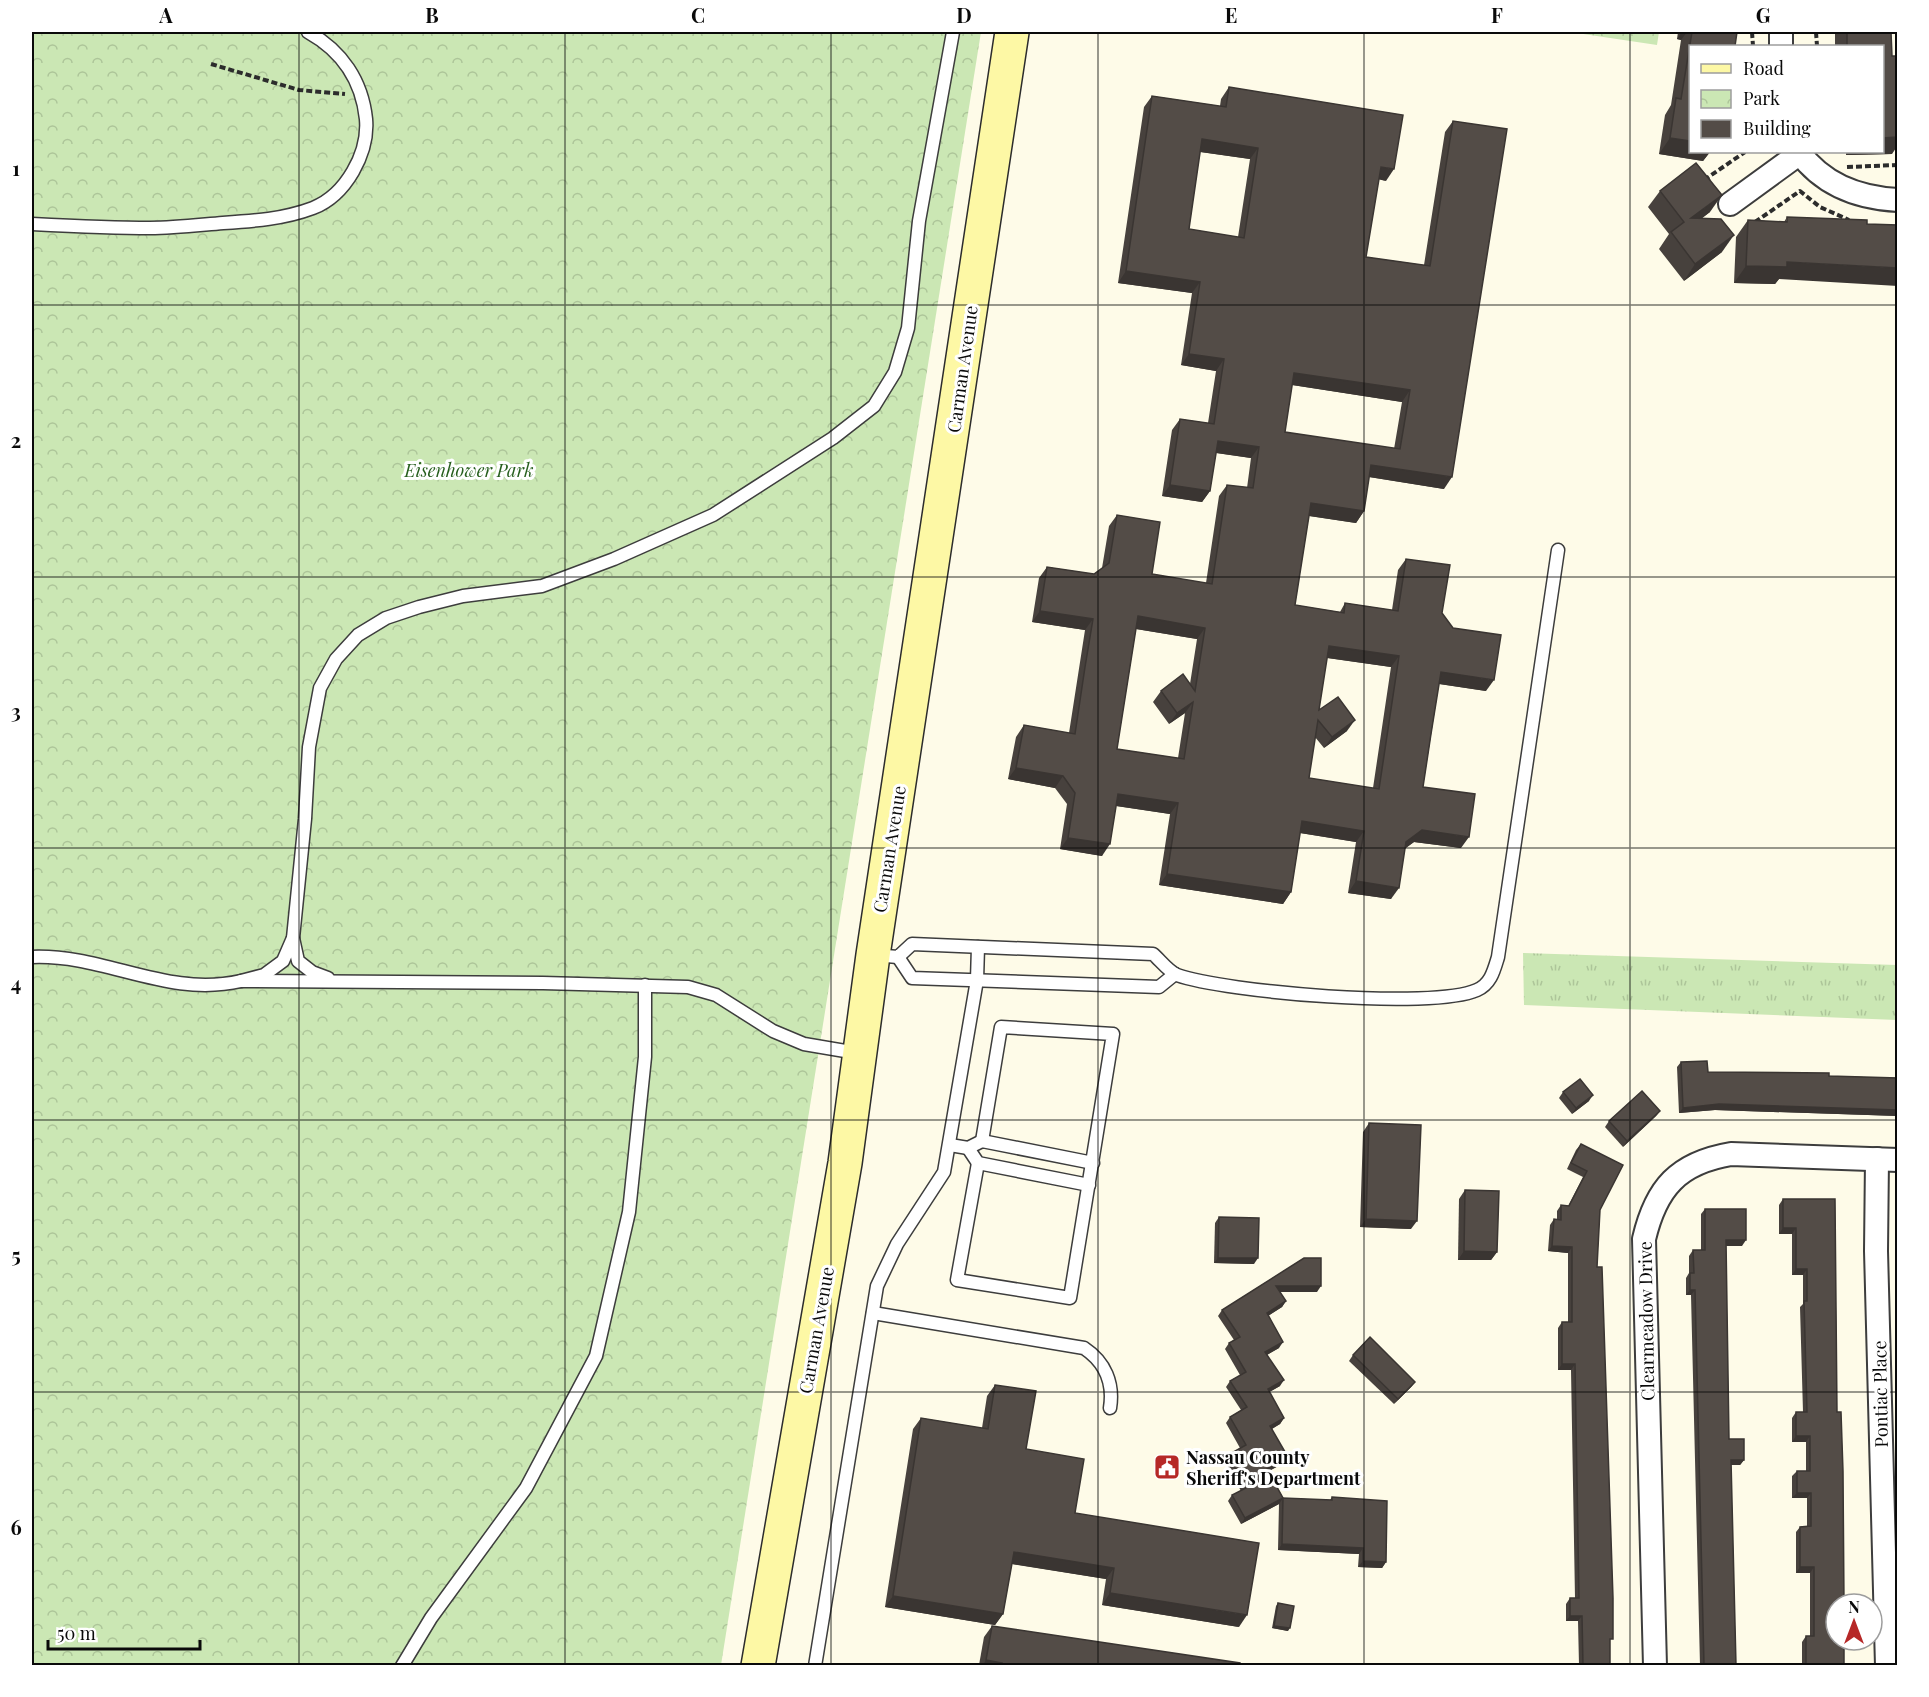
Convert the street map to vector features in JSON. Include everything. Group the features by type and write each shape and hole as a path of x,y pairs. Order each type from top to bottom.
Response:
{"main road":[{"name":"Carman Avenue","path":"758,1665 845,1163 860,1053 885,956 1012,32"}],"street":[{"path":"1723,196 1797,153"},
{"path":"1800,153 1835,184 1866,198 1898,200"},
{"name":"Clearmeadow Drive","path":"1655,1665 1643,1262 1644,1239 1658,1199 1670,1181 1690,1166 1708,1158 1731,1154 1785,1154 1887,1159"},
{"name":"Pontiac Place","path":"1887,1159 1876,1251 1887,1665"}],"lane":[{"path":"32,224 152,228 270,219 315,207 342,189 358,160 367,128 361,91 352,69 318,37 308,32"},
{"path":"32,957 52,956 91,961 145,977 196,986 216,986 264,975 283,961 293,938 305,819 309,747 320,688 336,659 358,635 386,618 419,607 463,596 542,586 614,559 713,515 833,438 874,406 895,372 908,328 919,221 952,32"},
{"path":"1175,974 1159,987 912,978 885,956 912,944 1153,954 1175,974 1246,988 1352,997 1435,1000 1478,990 1491,980 1498,957 1558,550"},
{"path":"293,938 298,961 312,972 338,982"},
{"path":"815,1665 877,1286 897,1244 944,1172 977,980 978,947"},
{"path":"241,981 688,987 716,995 773,1031 804,1044 860,1053"},
{"path":"402,1665 431,1618 526,1488 596,1356 629,1212 645,1057 645,985"},
{"path":"968,1148 978,1163 957,1280 1070,1298 1113,1034 1001,1027 982,1141"},
{"path":"950,1145 968,1148 982,1141 1093,1162"},
{"path":"978,1163 1089,1185"},
{"path":"873,1313 1084,1348 1094,1355 1104,1368 1112,1393 1110,1408"}],"path":[{"path":"211,63 299,90 323,94 361,91"},
{"path":"1723,196 1707,178 1744,153"},
{"path":"1839,165 1898,165"},
{"path":"1753,223 1800,191 1820,207 1850,221"}],"green space":[{"name":"Eisenhower Park","path":"32,32 981,32 721,1665 32,1666"},
{"path":"1570,32 1659,32 1657,45"},
{"path":"1523,953 1897,965 1897,1020 1524,1005"}],"building":[{"path":"1692,32 1737,32 1735,45 1690,45"},
{"path":"1847,32 1891,32 1892,56 1896,56 1898,70 1898,137 1884,138 1884,45 1847,45"},
{"path":"1689,50 1689,141 1670,138 1676,98 1681,99"},
{"path":"1229,87 1403,115 1394,169 1381,167 1366,257 1430,266 1453,121 1507,129 1452,477 1371,465 1364,511 1311,503 1295,605 1344,613 1345,603 1398,611 1406,559 1450,565 1442,613 1453,628 1501,635 1494,680 1441,672 1431,734 1423,787 1475,794 1469,837 1422,830 1406,842 1399,888 1356,881 1364,831 1302,821 1291,892 1167,874 1178,803 1118,794 1110,844 1068,838 1075,793 1063,776 1016,768 1024,725 1075,734 1093,619 1040,611 1047,567 1094,574 1109,563 1117,515 1160,522 1152,574 1212,584 1227,485 1253,488 1259,447 1218,441 1210,491 1170,485 1180,419 1214,424 1224,359 1189,354 1200,282 1126,271 1152,96 1226,107","holes":["1202,139 1258,148 1244,238 1189,229","1294,373 1410,390 1400,449 1285,432","1138,616 1205,628 1195,691 1183,674 1161,691 1177,713 1193,702 1184,759 1117,749","1329,646 1399,656 1379,789 1309,778 1318,720 1332,737 1355,720 1338,697 1319,710"]},
{"path":"1696,163 1722,195 1691,218 1721,219 1734,235 1695,264 1671,232 1684,222 1660,191"},
{"path":"1787,217 1867,220 1867,224 1898,225 1898,268 1787,262 1787,267 1746,266 1748,220 1787,222"},
{"path":"1707,1061 1708,1072 1829,1073 1829,1076 1898,1078 1898,1110 1719,1104 1683,1108 1681,1062"},
{"path":"1580,1079 1593,1095 1576,1108 1563,1092"},
{"path":"1642,1091 1660,1111 1627,1141 1609,1121"},
{"path":"1369,1123 1421,1125 1417,1221 1366,1219"},
{"path":"1581,1144 1623,1165 1600,1210 1597,1267 1602,1267 1613,1598 1613,1639 1610,1639 1610,1665 1583,1665 1582,1616 1570,1616 1570,1598 1579,1598 1575,1364 1562,1364 1562,1322 1572,1322 1572,1247 1552,1246 1554,1219 1561,1220 1561,1205 1569,1206 1587,1171 1571,1163"},
{"path":"1465,1190 1499,1191 1497,1252 1464,1251"},
{"path":"1783,1199 1835,1199 1837,1412 1841,1412 1844,1592 1824,1592 1824,1652 1844,1652 1844,1665 1806,1665 1806,1636 1814,1636 1814,1567 1800,1567 1800,1527 1811,1526 1811,1493 1797,1493 1797,1471 1810,1471 1810,1436 1796,1436 1796,1412 1807,1412 1804,1301 1807,1301 1807,1269 1796,1269 1796,1228 1783,1228"},
{"path":"1705,1209 1746,1209 1746,1240 1726,1240 1729,1439 1744,1439 1744,1460 1731,1460 1736,1665 1704,1665 1695,1290 1690,1290 1690,1273 1694,1273 1693,1250 1705,1250"},
{"path":"1219,1217 1259,1218 1258,1258 1218,1258"},
{"path":"1304,1258 1321,1258 1321,1286 1276,1286 1286,1301 1267,1313 1283,1342 1265,1352 1284,1380 1268,1389 1284,1418 1270,1426 1288,1457 1267,1469 1283,1498 1245,1518 1232,1495 1246,1488 1228,1455 1246,1445 1230,1417 1247,1407 1230,1381 1246,1372 1229,1343 1240,1337 1222,1310"},
{"path":"1370,1337 1415,1382 1398,1399 1353,1355"},
{"path":"995,1385 1036,1391 1026,1449 1084,1459 1075,1513 1259,1543 1247,1615 1110,1593 1114,1568 1014,1552 1003,1614 893,1596 921,1418 988,1429"},
{"path":"1332,1497 1387,1501 1386,1562 1363,1561 1363,1548 1282,1544 1283,1498 1332,1500"},
{"path":"1278,1603 1294,1606 1290,1628 1274,1626"},
{"path":"992,1626 1240,1663 1240,1665 1001,1665 1002,1663 986,1660"}],"place":[{"name":"Nassau County Sheriff's Department","path":"1167,1467"}]}
